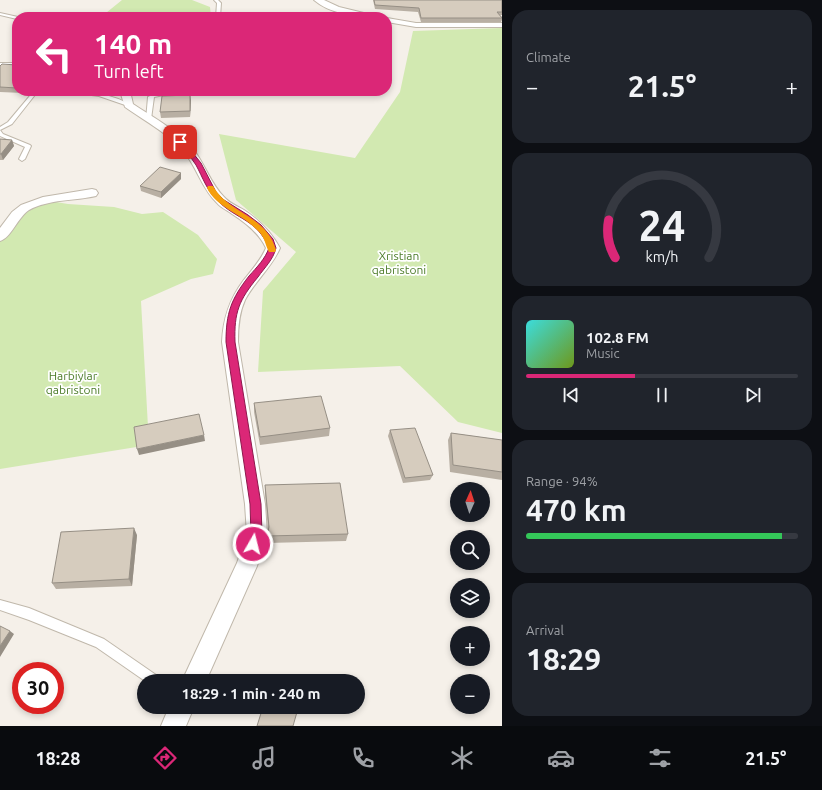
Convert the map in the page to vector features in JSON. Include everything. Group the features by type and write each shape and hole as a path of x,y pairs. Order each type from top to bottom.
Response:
{"street":[{"path":"318,0 336,9 348,12"},
{"path":"392,21 416,25 502,25"},
{"path":"127,98 148,119 174,136 187,149 198,163 213,193 222,202 246,216 259,227 269,239 273,248 270,257 235,303 230,321 230,342 255,504 257,534 247,566 197,674"},
{"path":"0,237 20,211 30,206 54,199 92,193"},
{"path":"173,726 179,714"}],"lane":[{"path":"216,0 219,4 218,12"},
{"path":"0,14 12,17"},
{"path":"0,64 12,64"},
{"path":"22,159 28,146 1,135 0,130 10,123 32,96"},
{"path":"109,96 127,98"},
{"path":"148,119 150,98 152,96"},
{"path":"0,605 29,614 100,643 145,674"}],"green space":[{"path":"122,0 192,0 210,7 210,12 107,12"},
{"name":"Xristian qabristoni","path":"502,28 502,433 458,422 400,366 258,372 263,291 296,252 236,200 219,134 355,158 400,92 413,31"},
{"name":"Harbiylar qabristoni","path":"44,200 68,204 114,207 142,214 163,212 198,235 217,259 213,274 191,279 141,301 149,445 0,469 0,231 19,207"}],"building":[{"path":"374,0 502,0 502,12 497,12 502,18 421,18 419,8 375,5"},
{"path":"2,64 12,65 12,88 0,87 0,66"},
{"path":"162,96 190,96 190,111 160,112"},
{"path":"0,139 12,140 1,154 0,154"},
{"path":"160,167 181,173 161,192 140,186"},
{"path":"321,396 330,428 260,437 254,403"},
{"path":"199,414 204,435 137,449 134,427"},
{"path":"415,428 433,475 405,478 390,430"},
{"path":"451,433 502,440 502,472 453,465"},
{"path":"340,483 348,534 267,536 269,527 265,485"},
{"path":"134,528 129,579 52,583 61,532"},
{"path":"0,626 10,631 0,646"},
{"path":"261,714 296,714 293,726 257,726"}],"slow traffic":[{"path":"210,188 222,202 246,216 259,227 269,239 273,248 272,250"}],"route":[{"path":"180,142 198,163 213,193 222,202 246,216 259,227 269,239 273,248 270,257 235,303 230,321 230,342 255,504 257,534 253,544"}]}
